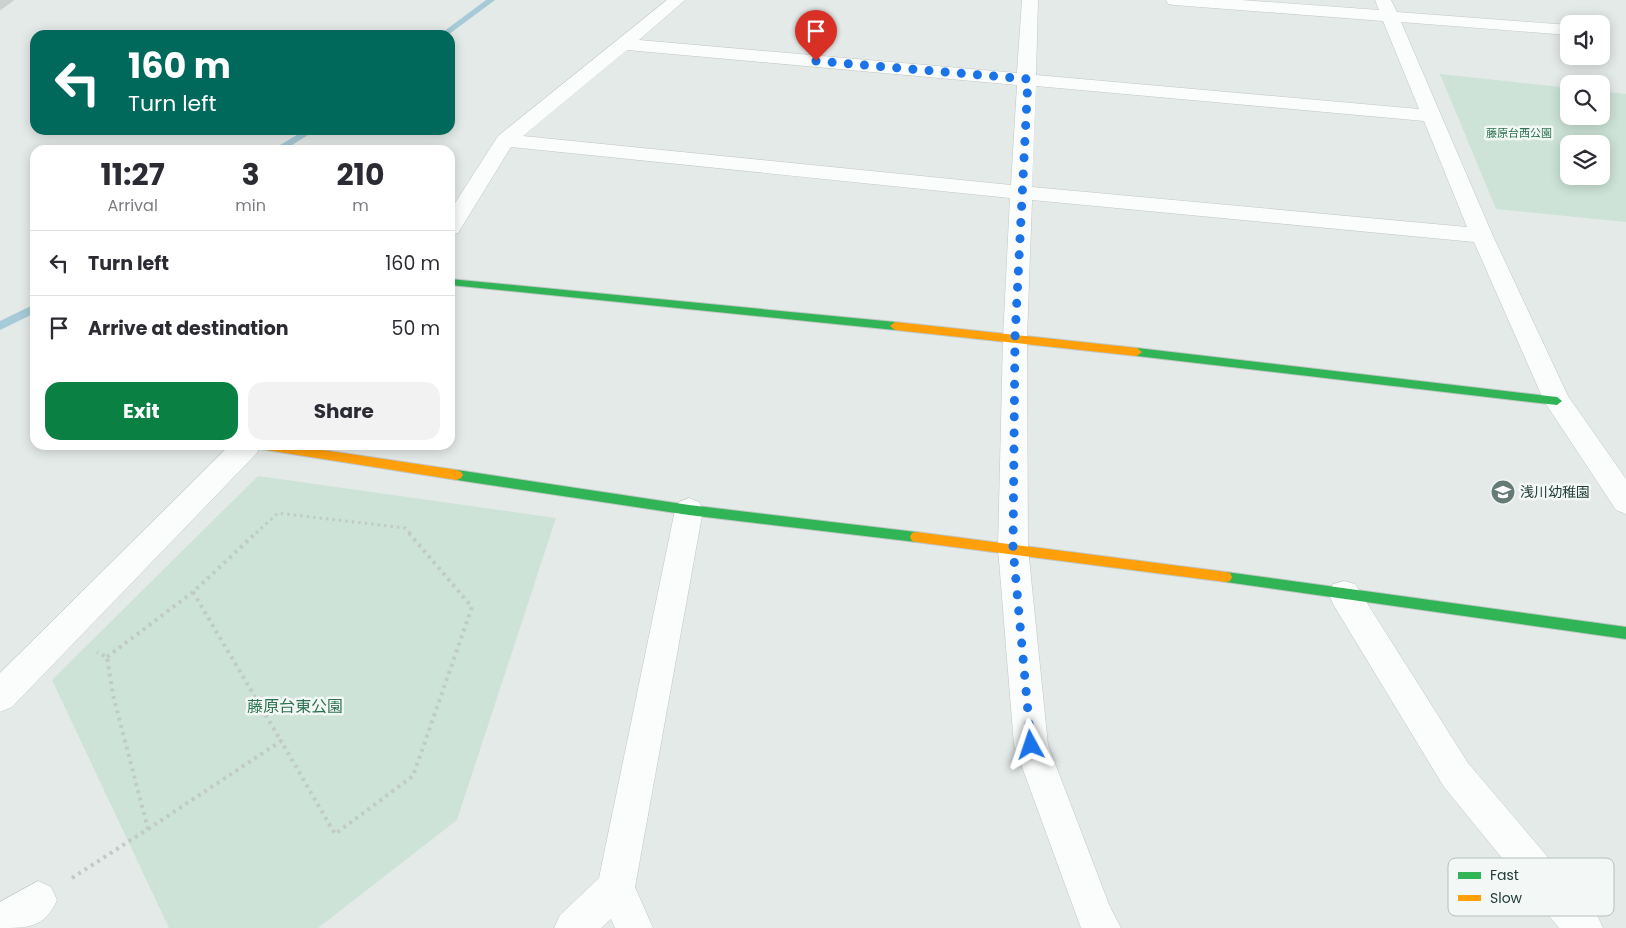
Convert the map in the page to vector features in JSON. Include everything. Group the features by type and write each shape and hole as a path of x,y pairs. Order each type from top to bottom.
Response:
{"street":[{"path":"455,220 505,140 677,0"},
{"path":"1030,0 1023,193 1015,338 1013,548 1031,745 1096,925"},
{"path":"1174,0 1387,9 1560,29"},
{"path":"1387,9 1482,236 1557,401 1626,502"},
{"path":"624,44 1433,116"},
{"path":"505,140 1023,193 1482,236"},
{"path":"455,282 1015,338 1557,401"},
{"path":"0,696 242,450"},
{"path":"293,450 689,510 1013,548 1626,633"},
{"path":"634,928 616,888 689,510"},
{"path":"1344,594 1456,775 1525,858"},
{"path":"573,928 616,888"},
{"path":"0,924 38,900"},
{"path":"1574,916 1584,928"}],"path":[{"path":"107,657 193,592 278,513 405,528 472,607 413,776 335,834 193,592"},
{"path":"62,631 107,657"},
{"path":"107,657 112,695 148,829"},
{"path":"38,900 281,741"}],"green space":[{"name":"藤原台西公園","path":"1440,74 1560,87 1560,125 1610,125 1610,92 1626,94 1626,222 1496,209"},
{"name":"藤原台東公園","path":"258,476 556,518 457,820 318,928 169,928 52,680"}],"building":[{"path":"0,0 14,0 0,10"}],"waterway":[{"path":"450,30 491,0"},
{"path":"286,145 302,135"},
{"path":"0,326 30,311"}],"traffic: fast":[{"path":"455,282 895,326"},
{"path":"1137,352 1557,401"},
{"path":"457,475 689,510 916,537"},
{"path":"1226,577 1626,633"}],"traffic: slow":[{"path":"895,326 1137,352"},
{"path":"293,450 457,475"},
{"path":"916,537 1226,577"}],"place":[{"name":"浅川幼稚園","path":"1503,492"}],"route":[{"path":"816,61 1028,79 1015,338 1013,548 1031,745"}]}
